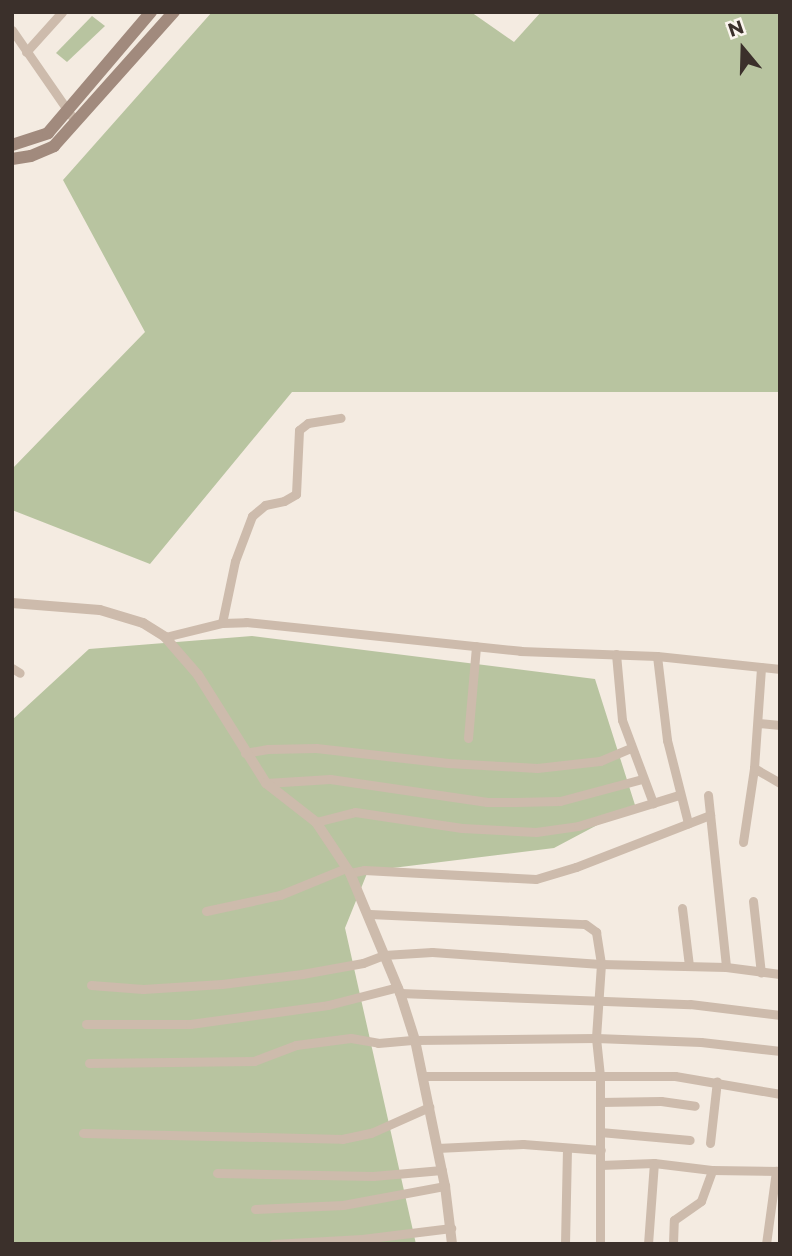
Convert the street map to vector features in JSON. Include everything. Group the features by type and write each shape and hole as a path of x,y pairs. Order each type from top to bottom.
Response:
{"main road":[{"path":"12,145 48,133 151,12"},
{"path":"12,159 31,156 54,146 174,12"}],"street":[{"path":"26,52 62,12"},
{"path":"12,30 75,121"},
{"path":"222,623 235,561 253,516 265,505 285,501 296,494 299,430 308,423 341,418"},
{"path":"12,603 100,610 143,623 165,637 198,675 265,783 316,822 348,870 370,914 399,990 415,1040 446,1186 452,1244"},
{"path":"165,637 222,623 246,622 476,646 657,656 780,669"},
{"path":"468,738 476,646"},
{"path":"616,654 622,720 630,748 653,803"},
{"path":"657,656 667,740 688,823"},
{"path":"743,842 754,768 761,667"},
{"path":"758,723 780,725"},
{"path":"245,753 316,748 448,763 537,768 600,761 630,748"},
{"path":"754,768 780,783"},
{"path":"265,783 293,779 330,779 487,802 515,802 560,801 642,779"},
{"path":"316,822 355,812 462,828 536,832 578,826 679,795"},
{"path":"708,795 726,967"},
{"path":"206,911 279,895 348,870 536,879 576,867 710,815"},
{"path":"753,901 761,972"},
{"path":"682,908 689,966"},
{"path":"370,914 585,924 596,932 601,964 596,1038 600,1077 600,1244"},
{"path":"91,985 143,989 222,984 314,972 363,963 384,955 432,951 601,964 726,967 780,974"},
{"path":"86,1024 190,1024 328,1005 399,990 598,1002 690,1004 780,1015"},
{"path":"89,1063 254,1061 296,1045 351,1038 378,1043 415,1040 596,1038 701,1042 780,1051"},
{"path":"423,1076 675,1076 717,1081 780,1094"},
{"path":"710,1143 717,1081"},
{"path":"600,1101 661,1101 695,1106"},
{"path":"83,1133 342,1139 371,1133 429,1107"},
{"path":"600,1132 690,1140"},
{"path":"437,1148 523,1144 601,1150"},
{"path":"565,1244 567,1147"},
{"path":"600,1165 654,1163 712,1170 778,1171 766,1244"},
{"path":"648,1244 654,1163"},
{"path":"217,1173 373,1176 442,1170"},
{"path":"673,1244 674,1220 701,1200 712,1170"},
{"path":"255,1209 343,1205 446,1186"},
{"path":"273,1244 362,1239 452,1228"}],"green space":[{"path":"212,12 471,12 514,42 541,12 780,12 780,392 292,392 150,564 12,510 12,469 145,332 63,180"},
{"path":"92,16 105,26 67,62 56,53"},
{"path":"252,636 595,679 635,805 554,848 368,871 345,928 416,1244 12,1244 12,720 89,649"}]}
